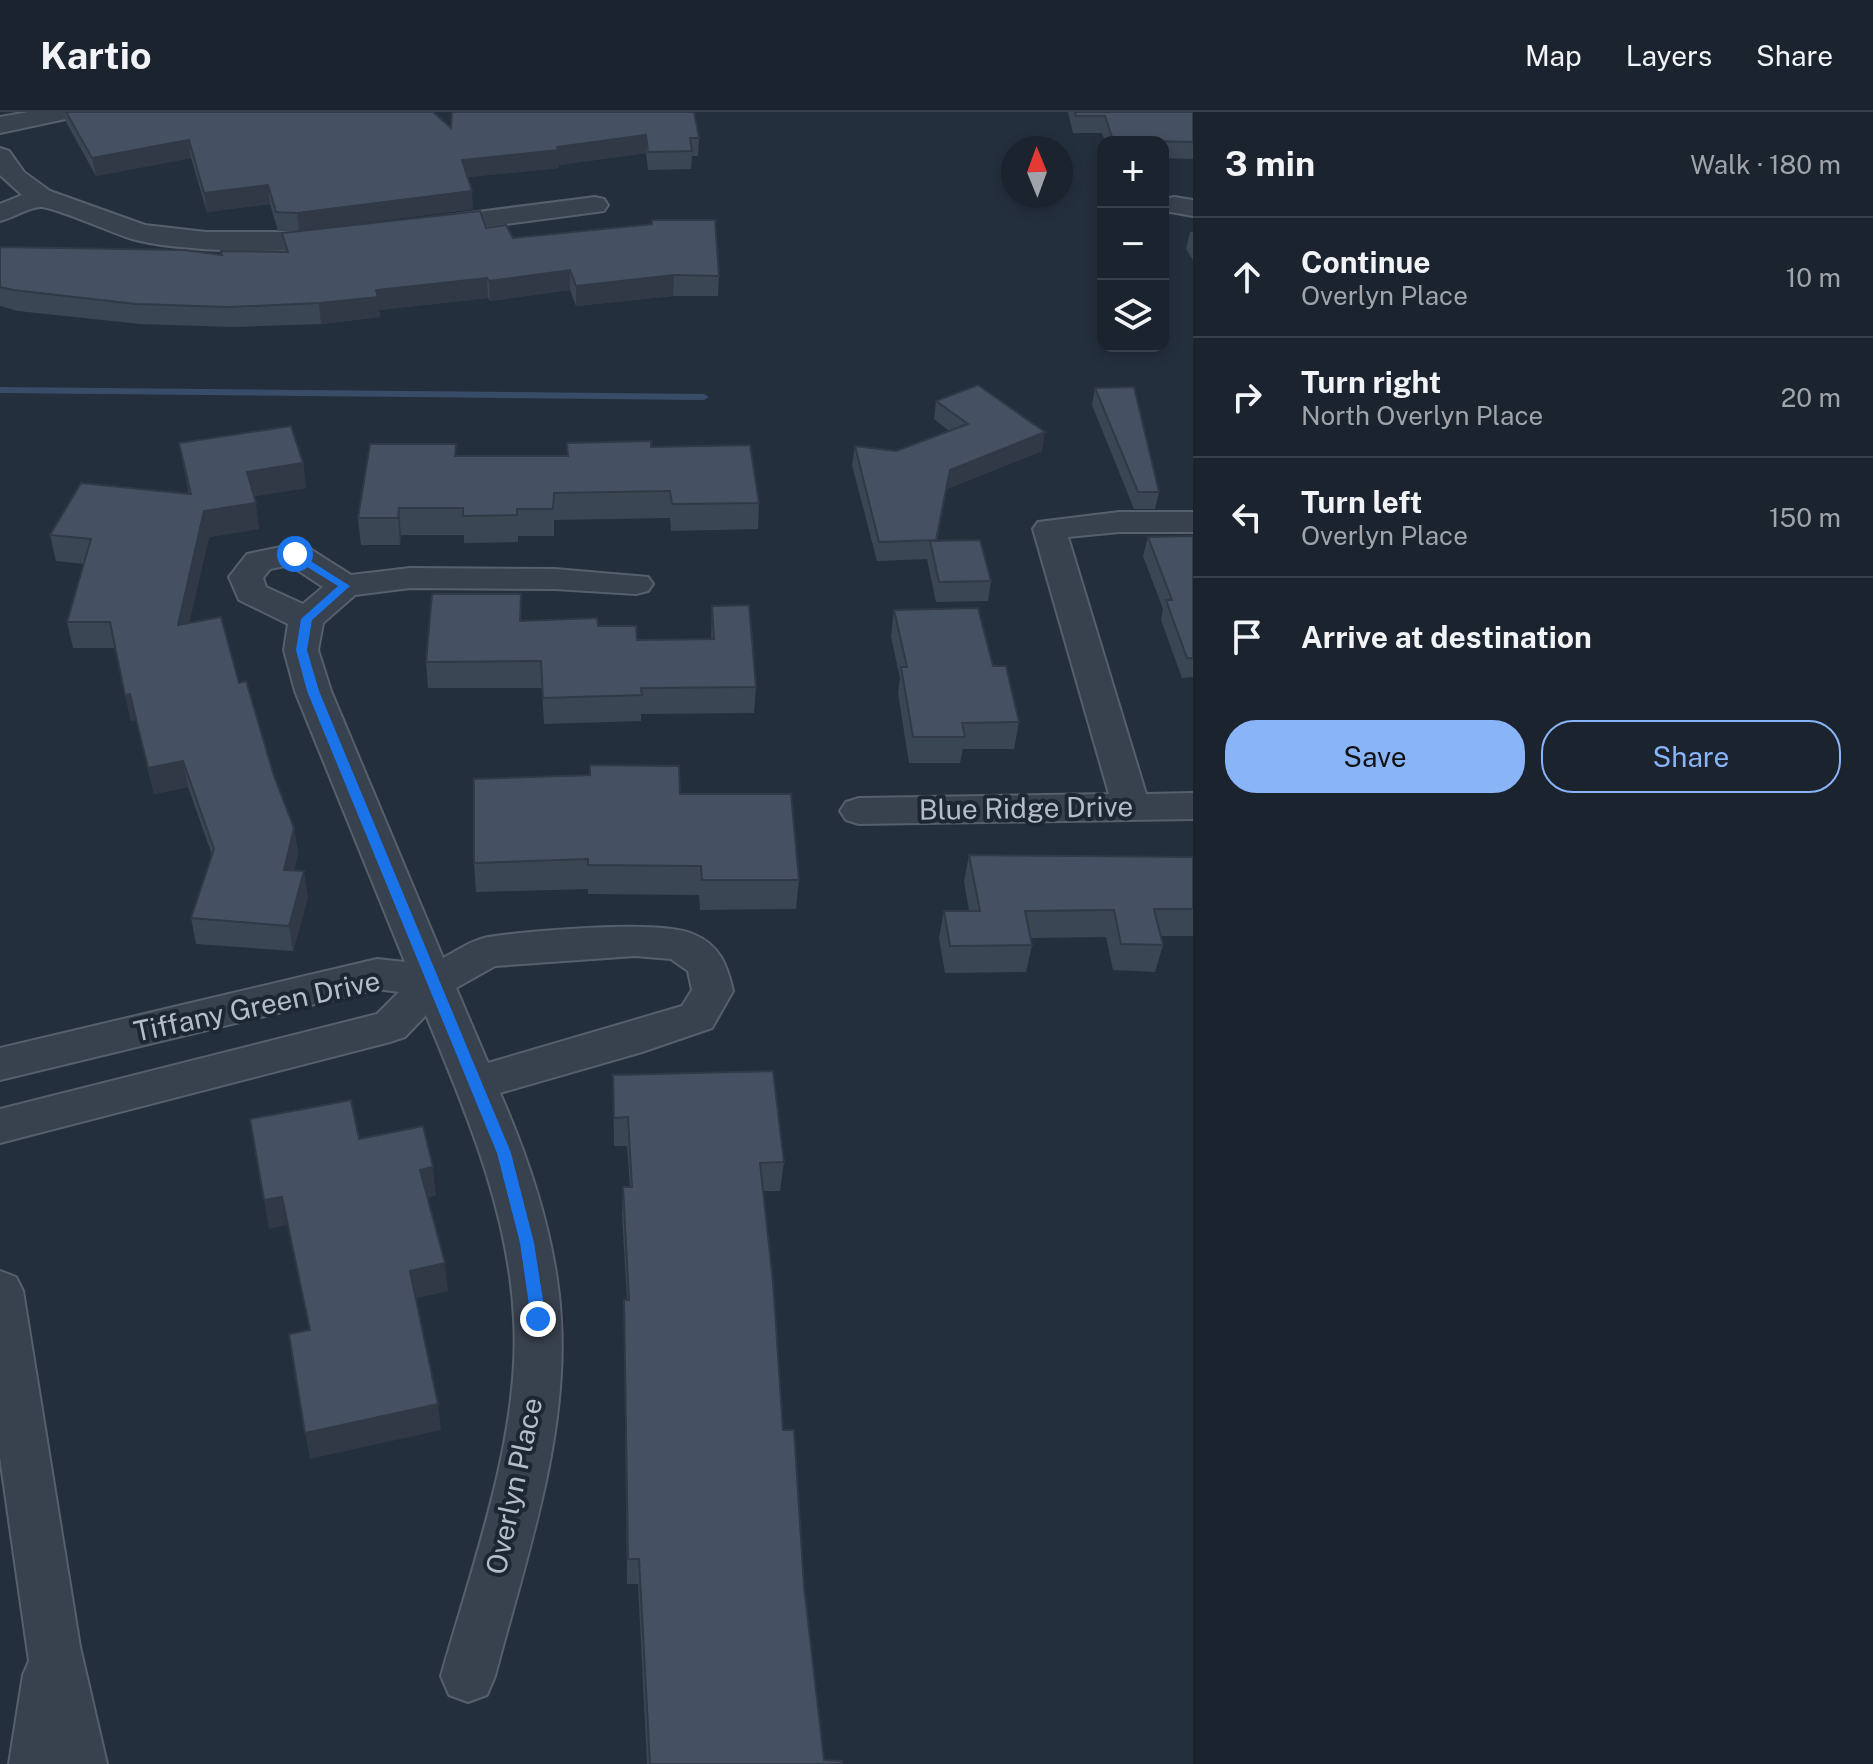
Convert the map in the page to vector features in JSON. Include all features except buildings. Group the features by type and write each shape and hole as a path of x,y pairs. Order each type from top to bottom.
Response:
{"street":[{"path":"0,125 66,112"},
{"path":"0,213 17,180 141,233 206,240 299,242 355,235"},
{"path":"412,228 595,205"},
{"path":"1131,806 1049,529 1119,522 1193,522"},
{"path":"345,586 295,554 259,561 246,577 251,593 306,619 345,586 410,578 555,579 636,584"},
{"name":"Overlyn Place","path":"306,619 301,650 313,691 476,1083 508,1168 527,1243 538,1319 536,1384 521,1480 468,1676"},
{"name":"Blue Ridge Drive","path":"859,811 1193,806"},
{"path":"435,981 487,952 635,941 681,945 707,964 713,991 697,1017 642,1036 476,1083"},
{"name":"Tiffany Green Drive","path":"0,1064 377,974 435,981"},
{"name":"Tiffany Green Drive","path":"0,1126 390,1026 435,981"},
{"path":"0,1291 53,1647 79,1764"},
{"path":"37,1764 53,1647"}],"waterway":[{"path":"0,390 704,397"}],"route":[{"path":"295,554 345,586 306,619 301,650 313,691 504,1153 527,1243 538,1319"}]}
